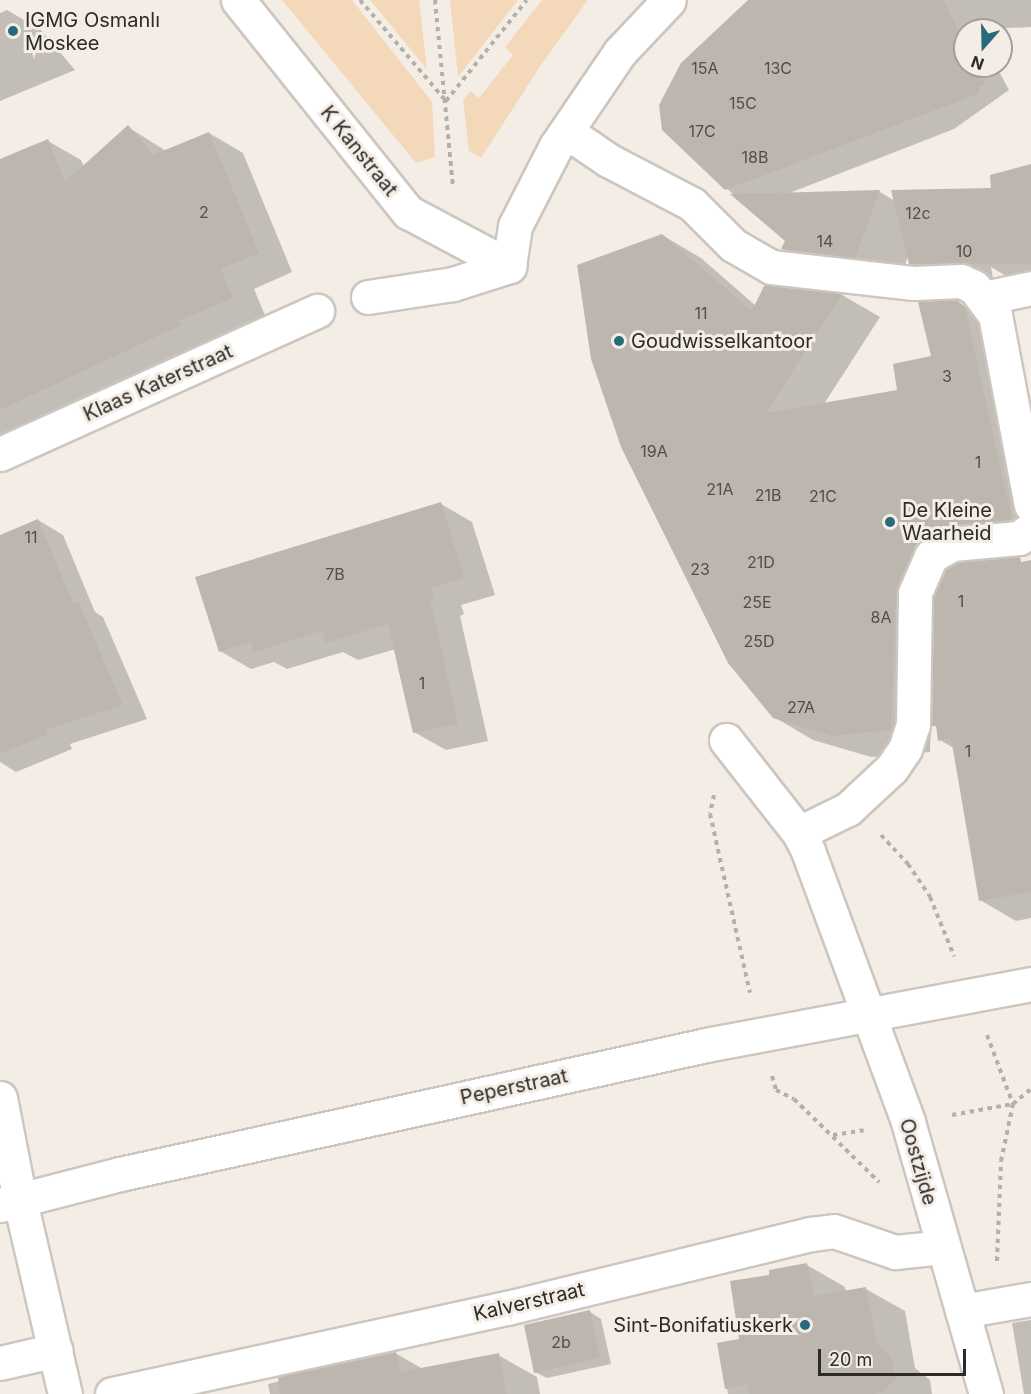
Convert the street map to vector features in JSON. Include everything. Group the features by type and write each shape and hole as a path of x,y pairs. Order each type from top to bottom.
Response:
{"street":[{"name":"K Kanstraat","path":"238,0 408,212 509,266"},
{"path":"368,297 453,284 509,266 515,226 567,132 620,52 669,0"},
{"path":"567,132 608,160 692,204 733,244 771,267 914,283 961,281 984,298 995,315 1031,506"},
{"path":"984,298 1031,288"},
{"name":"Klaas Katerstraat","path":"0,454 317,311"},
{"path":"799,833 848,809 892,768 905,749 914,725 915,593 931,556 953,544 1019,538 1031,529"},
{"name":"Oostzijde","path":"726,740 799,833 871,1015 908,1122 986,1394"},
{"name":"Peperstraat","path":"10,1203 120,1174 761,1035 1031,984"},
{"path":"0,1098 10,1203 56,1350 65,1394"},
{"name":"Kalverstraat","path":"112,1394 507,1308 823,1232 834,1231 895,1252 943,1247"},
{"path":"962,1311 1031,1299"},
{"path":"0,1363 56,1350"}],"path":[{"path":"360,0 446,101"},
{"path":"435,0 452,158"},
{"path":"446,101 526,0"},
{"path":"726,740 710,814 761,1035 776,1090 794,1099 832,1135"},
{"path":"848,809 883,836 925,889 1013,1104 1001,1161 999,1253 993,1275 962,1311"},
{"path":"1013,1104 1031,1089"}],"shaded area":[{"path":"282,0 352,0 432,102 435,157 416,163"},
{"path":"370,0 419,0 427,69"},
{"path":"450,0 518,0 458,77"},
{"path":"542,0 588,0 541,65 481,158 469,151 463,100 470,91 479,98 513,55 505,47"}],"building":[{"path":"748,0 943,0 953,20 953,78 982,78 985,84 978,87 980,93 725,190 662,130 659,105 681,63"},
{"path":"128,125 153,155 209,132 259,253 221,269 233,298 178,321 181,325 0,410 0,159 48,139 65,182"},
{"path":"1031,164 1031,264 909,264 891,190 991,188 990,175"},
{"path":"880,190 855,258 781,249 785,241 730,194"},
{"path":"662,234 752,311 765,284 842,294 766,413 897,390 893,364 931,356 918,302 957,300 965,307 1012,520 951,525 922,540 914,549 896,592 891,730 831,736 773,718 728,663 621,447 591,359 577,265"},
{"path":"441,502 464,578 431,588 434,597 430,598 458,724 413,733 388,624 326,643 322,631 254,652 251,642 219,652 195,577"},
{"path":"38,519 73,603 78,601 123,705 46,730 48,734 0,754 0,535"},
{"path":"1020,557 1021,562 1031,560 1031,892 979,901 951,738 938,741 936,726 932,726 934,597 946,569 959,562"},
{"name":"Sint-Bonifatiuskerk","path":"807,1263 814,1296 866,1287 877,1344 891,1357 896,1378 883,1392 874,1394 749,1394 747,1384 725,1389 717,1343 739,1339 730,1281 769,1275 769,1270"},
{"path":"590,1310 600,1358 534,1373 524,1325"},
{"path":"396,1352 400,1372 499,1353 506,1394 280,1394 278,1377"}],"place":[{"name":"IGMG Osmanlı Moskee","path":"13,31"},
{"name":"Goudwisselkantoor","path":"619,341"},
{"name":"De Kleine Waarheid","path":"890,522"},
{"name":"Sint-Bonifatiuskerk","path":"805,1325"}]}
